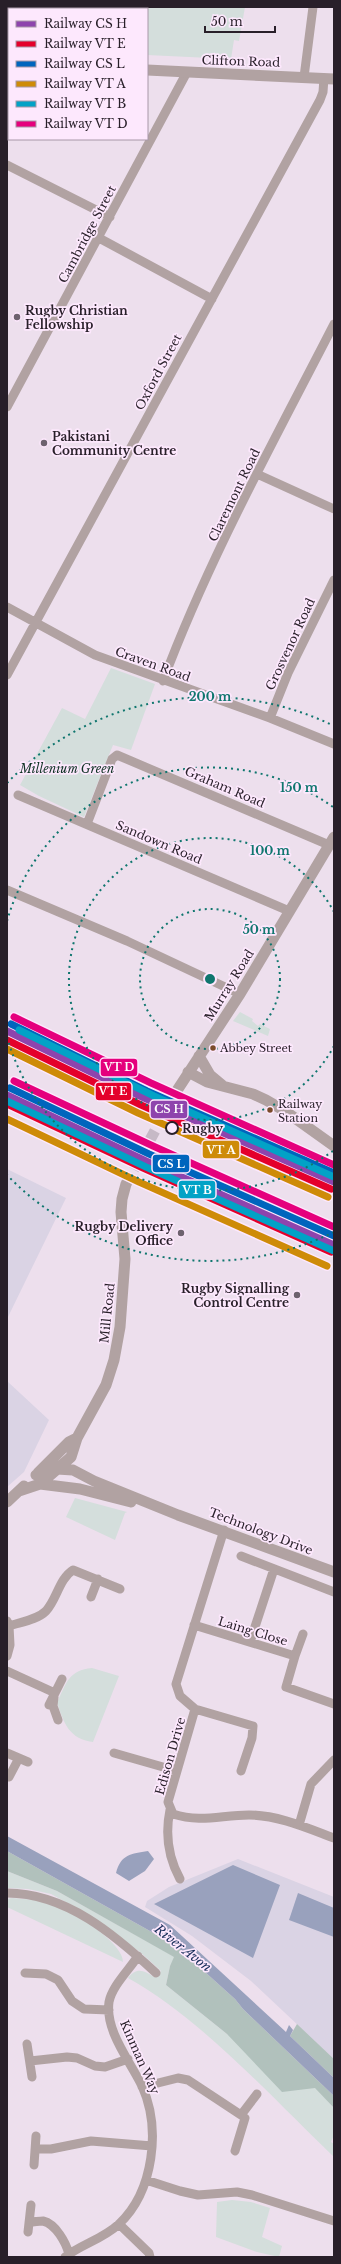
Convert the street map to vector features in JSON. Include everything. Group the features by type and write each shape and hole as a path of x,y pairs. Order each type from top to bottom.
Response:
{"street":[{"path":"304,77 312,7"},
{"name":"Clifton Road","path":"148,70 329,79"},
{"name":"Cambridge Street","path":"7,407 11,392 99,238 187,72"},
{"name":"Oxford Street","path":"7,675 320,100 329,79"},
{"path":"7,166 110,217"},
{"path":"99,238 212,298"},
{"name":"Claremont Road","path":"163,681 188,618 257,474 334,324"},
{"path":"257,474 334,508"},
{"name":"Grosvenor Road","path":"270,718 288,673 334,580"},
{"name":"Craven Road","path":"7,607 80,648 163,681 270,718 334,744"},
{"name":"Graham Road","path":"87,824 112,759 117,755 128,758 332,842"},
{"name":"Sandown Road","path":"18,794 289,911"},
{"name":"Murray Road","path":"194,1064 240,994 332,842"},
{"path":"7,890 127,941 240,994"},
{"path":"194,1064 210,1074 222,1085"},
{"path":"194,1064 207,1082 253,1094 279,1107 334,1146"},
{"path":"176,1092 194,1064"},
{"name":"Mill Road","path":"70,1457 77,1438 106,1385 114,1360 120,1327 125,1259 121,1212 122,1199 126,1184"},
{"path":"7,1502 19,1491 38,1480 55,1464 69,1442 77,1438"},
{"path":"55,1464 70,1457 73,1470"},
{"path":"55,1464 73,1470"},
{"path":"55,1464 82,1489"},
{"name":"Technology Drive","path":"73,1470 94,1481 178,1515"},
{"name":"Technology Drive","path":"38,1480 82,1489 178,1515 224,1530 334,1572"},
{"name":"Edison Drive","path":"224,1530 176,1684 180,1696 195,1709 168,1802 170,1810 173,1814 196,1818 248,1815 299,1825 334,1838"},
{"path":"241,1556 334,1592"},
{"path":"250,1642 274,1569"},
{"path":"7,1656 10,1645 8,1623 34,1618 46,1611 67,1574 74,1570 98,1579 120,1590"},
{"path":"91,1597 98,1579"},
{"name":"Laing Close","path":"194,1625 295,1656 286,1687 334,1704"},
{"path":"295,1656 303,1634"},
{"path":"7,1671 54,1694"},
{"path":"49,1705 62,1680"},
{"path":"54,1694 53,1706 58,1720"},
{"path":"195,1709 253,1726 252,1738 241,1771"},
{"path":"7,1753 28,1762"},
{"path":"114,1753 177,1772"},
{"path":"8,1777 19,1758"},
{"path":"299,1825 311,1784 334,1760"},
{"path":"170,1810 167,1827 170,1870 180,1879"},
{"path":"7,1893 40,1898 69,1908 108,1933 138,1956 156,1973"},
{"name":"Kinman Way","path":"67,2256 99,2239 119,2224 138,2198 146,2180 152,2146 150,2110 142,2087 113,2030 109,2010 111,1996 114,1989 138,1956"},
{"path":"24,1973 46,1974 58,1980 72,2001 84,2009 109,2010"},
{"path":"27,2044 32,2077"},
{"path":"30,2060 67,2057 77,2058 95,2066 105,2067 128,2059"},
{"path":"142,2087 178,2078 188,2080 241,2115 245,2118 235,2151"},
{"path":"241,2115 257,2094"},
{"path":"34,2165 36,2136"},
{"path":"36,2149 52,2149 91,2141 152,2146"},
{"path":"146,2180 180,2192 198,2194 237,2192 252,2195 334,2221"},
{"path":"28,2232 31,2205"},
{"path":"30,2222 44,2222 50,2224 57,2231 67,2256"},
{"path":"119,2224 149,2253 150,2257"}],"shaded area":[{"path":"7,1169 66,1198 7,1319"},
{"path":"7,1381 49,1420 24,1472 7,1487"},
{"path":"7,1851 175,1945 235,1999 243,2009 334,2096 334,2108 315,2088 282,2092 227,2034 166,1985 170,1966 174,1957 57,1891 7,1871"},
{"path":"238,1859 334,1897 334,2059 251,1981 192,1936 145,1907 147,1901 169,1887"},
{"path":"297,2024 334,2059 334,2078 290,2036"}],"green space":[{"path":"7,7 245,7 239,41 234,40 231,59 148,55 148,8 8,8 7,66"},
{"name":"Millenium Green","path":"111,668 155,684 131,750 113,745 84,817 39,796 20,785 62,708 85,719"},
{"path":"240,1012 253,1019 252,1021 258,1026 260,1024 270,1029 268,1036 233,1021"},
{"path":"75,1498 127,1512 125,1513 115,1540 66,1517"},
{"path":"92,1668 119,1676 93,1742 73,1734 65,1723 57,1703 66,1684 73,1675 84,1669"},
{"path":"7,1871 57,1891 175,1957 170,1966 166,1985 227,2034 316,2088 334,2108 334,2135 331,2142 334,2144 334,2157 210,2037 156,1995 128,1978 137,1971 143,1971 154,1977 161,1971 140,1952 71,1905 51,1894 28,1889 7,1888"},
{"path":"12,1898 45,1902 63,1909 79,1918 99,1931 116,1947 123,1962 7,1907 7,1899"},
{"path":"232,2200 251,2202 270,2208 262,2237 282,2246 279,2257 257,2252 216,2237 217,2202"}],"water":[{"name":"River Avon","path":"7,1836 170,1925 286,2032 289,2025 293,2030 290,2036 334,2078 334,2096 243,2009 235,1999 175,1945 7,1851"},
{"path":"148,1851 154,1859 145,1871 129,1881 116,1873 124,1858 132,1854"},
{"path":"233,1865 280,1885 253,1958 154,1904"},
{"path":"298,1893 334,1908 334,1937 289,1920"}],"tunnel":[{"path":"126,1184 176,1092"}],"railway":[{"path":"7,1035 135,1098 334,1189"},
{"path":"7,1118 169,1196 334,1269"}],"transit line":[{"path":"14,1017 151,1083 334,1165"},
{"path":"11,1024 147,1091 334,1173"},
{"path":"19,1030 154,1096 334,1177"},
{"path":"7,1031 144,1098 334,1182"},
{"path":"7,1040 141,1105 331,1189"},
{"path":"7,1049 138,1113 328,1197"},
{"path":"14,1081 153,1146 334,1227"},
{"path":"10,1088 149,1154 334,1236"},
{"path":"7,1095 146,1161 334,1245"},
{"path":"7,1101 146,1167 334,1251"},
{"path":"7,1104 143,1168 331,1252"},
{"path":"7,1119 139,1182 327,1266"}],"place":[{"name":"Rugby Christian Fellowship","path":"17,317"},
{"name":"Pakistani Community Centre","path":"44,443"},
{"name":"Abbey Street","path":"213,1048"},
{"name":"Railway Station","path":"270,1110"},
{"name":"Rugby","path":"172,1128"},
{"name":"Rugby Delivery Office","path":"181,1233"},
{"name":"Rugby Signalling Control Centre","path":"297,1295"}]}
